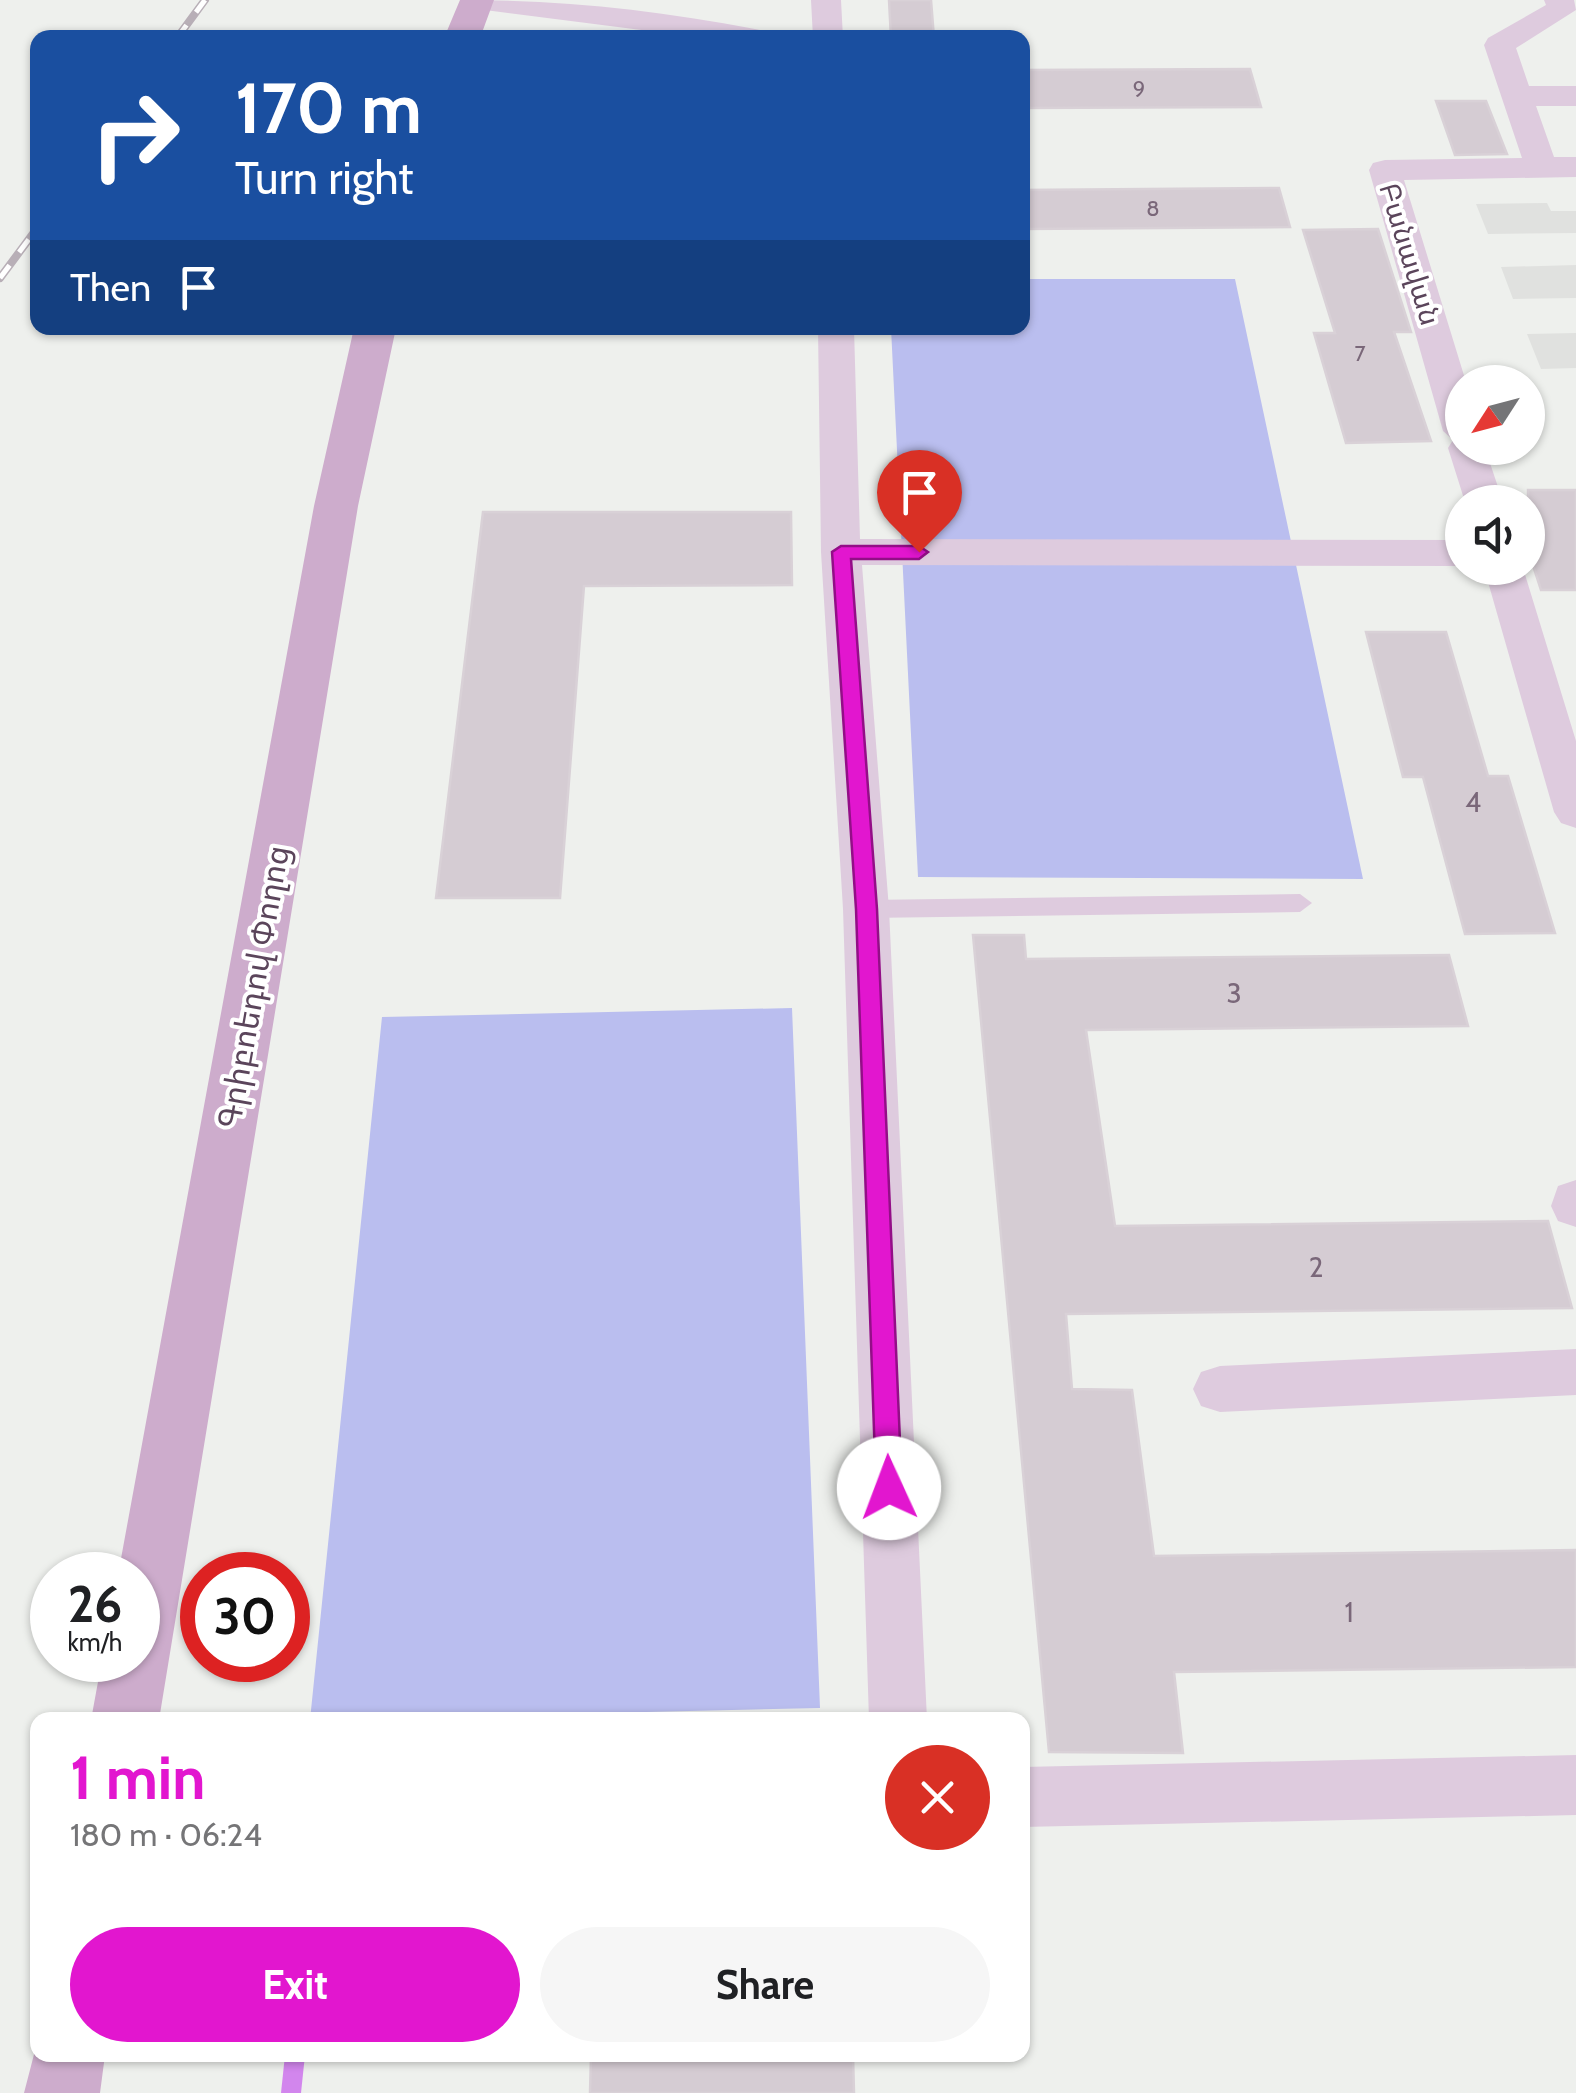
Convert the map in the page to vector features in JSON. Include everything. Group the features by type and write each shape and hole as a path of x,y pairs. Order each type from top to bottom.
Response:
{"main road":[{"path":"465,30 477,0"},
{"name":"Գրիբոեդով Փողոց","path":"154,1552 336,506 373,335"},
{"path":"126,1712 131,1682"},
{"path":"62,2093 67,2062"}],"street":[{"path":"477,0 713,30"},
{"path":"826,0 828,30"},
{"path":"1559,0 1562,8 1498,45 1541,168 1576,167"},
{"path":"1518,96 1576,96"},
{"name":"Բանավան","path":"1445,374 1384,170 1541,168"},
{"path":"836,335 841,552 866,909 898,1712"},
{"path":"841,552 1445,553"},
{"path":"1508,585 1576,812"},
{"path":"1220,1389 1576,1372"},
{"path":"1030,1797 1576,1785"}],"lane":[{"path":"866,909 1300,903"}],"shaded area":[{"path":"1547,203 1551,211 1576,211 1576,233 1488,234 1476,204"},
{"path":"1576,265 1576,298 1513,299 1501,267"},
{"path":"1030,279 1235,279 1363,879 918,877 891,335 1030,335"},
{"path":"1576,333 1576,368 1545,369 1545,365 1539,365 1527,334"},
{"path":"792,1008 820,1708 311,1712 382,1017"}],"building":[{"path":"889,0 931,0 933,30 891,30"},
{"path":"1250,69 1261,107 1030,108 1030,70"},
{"path":"1436,101 1486,101 1507,154 1455,155"},
{"path":"1279,188 1290,227 1030,229 1030,190"},
{"path":"1378,229 1411,332 1394,332 1431,441 1346,443 1314,333 1335,333 1303,230"},
{"path":"1545,490 1576,490 1576,590 1541,590 1539,585 1545,585"},
{"path":"483,512 791,512 792,585 584,586 560,898 436,898"},
{"path":"1366,632 1446,632 1488,776 1508,776 1555,933 1465,934 1423,777 1403,777"},
{"path":"973,935 1024,935 1026,959 1449,955 1468,1026 1086,1030 1115,1226 1548,1221 1572,1308 1066,1314 1072,1389 1132,1390 1154,1556 1576,1550 1576,1667 1174,1672 1183,1753 1049,1752"},
{"path":"591,2062 853,2062 854,2093 590,2093"}],"waterway":[{"path":"291,2093 294,2062"}],"railway":[{"path":"183,30 205,0"},
{"path":"0,278 30,238"}],"route":[{"path":"889,1488 866,909 841,552 919,552"}]}
